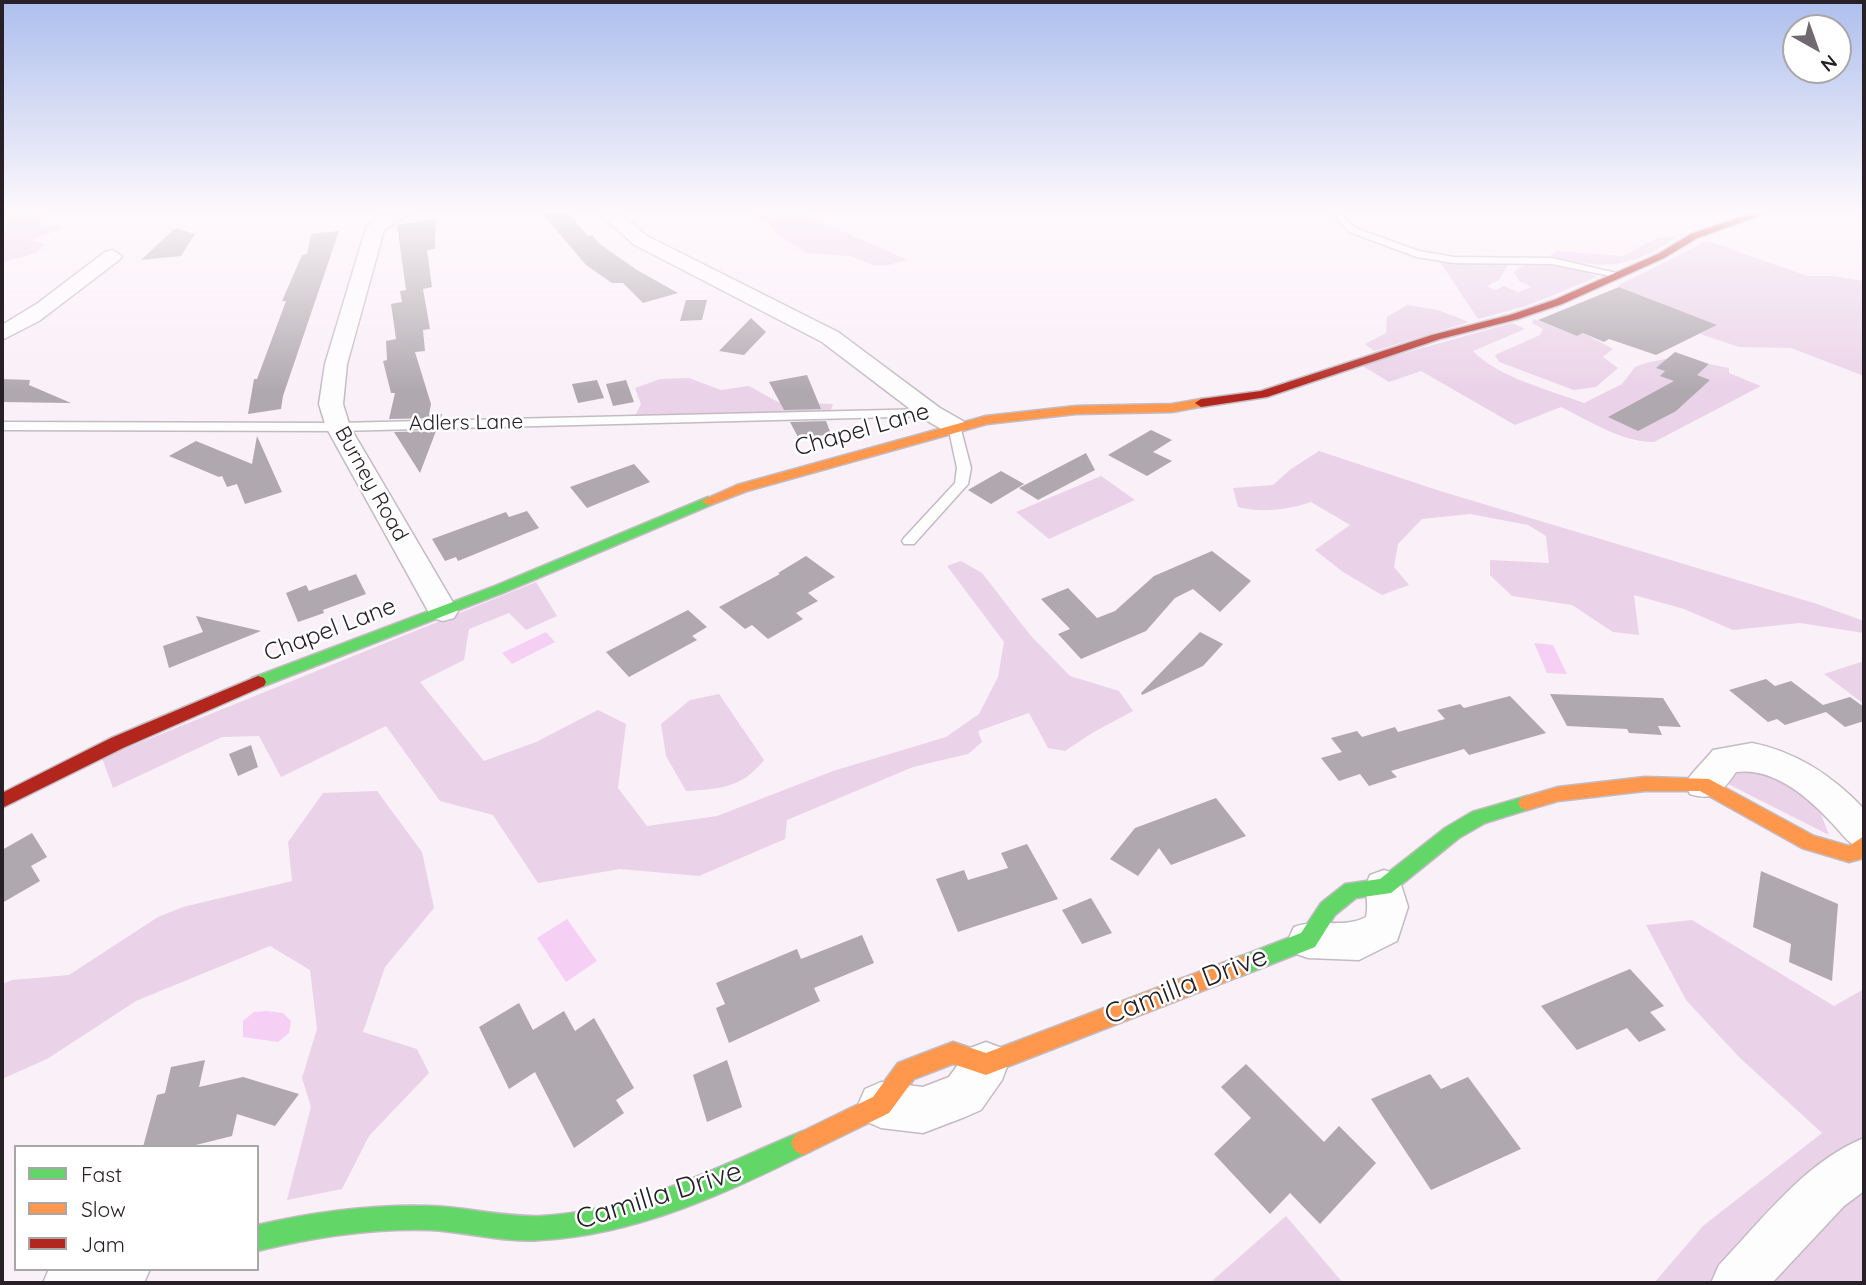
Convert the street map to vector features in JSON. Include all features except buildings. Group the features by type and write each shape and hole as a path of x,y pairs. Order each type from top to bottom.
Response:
{"street":[{"path":"2,334 52,303 92,272"},
{"name":"Burney Road","path":"357,272 336,364 331,404 338,427 443,611"},
{"path":"703,272 831,337 931,413 954,426"},
{"name":"Chapel Lane","path":"2,801 170,720 268,678 545,571 703,502 954,426 986,419 1076,410 1172,408 1263,394 1436,337 1514,317 1558,302 1627,272"},
{"path":"1703,784 1712,778 1725,760 1753,757 1783,767 1821,791 1851,816 1864,835"},
{"name":"Camilla Drive","path":"259,1238 289,1230 367,1220 430,1218 538,1228 582,1224 658,1203 757,1166 881,1105 923,1110 965,1094 986,1064 1308,940 1359,942 1383,928 1388,907 1384,887 1452,833 1479,817 1558,794 1645,784 1703,784 1809,842 1849,854 1861,851 1864,844"},
{"path":"1737,1283 1827,1189 1864,1162"},
{"path":"69,1283 116,1271"}],"lane":[{"path":"1605,272 1620,275"},
{"name":"Adlers Lane","path":"2,426 338,427 931,413"},
{"path":"909,541 961,484 964,476 954,426"}],"shaded area":[{"path":"1447,272 1504,272 1499,280 1487,286 1495,290 1504,286 1518,292 1531,287 1519,281 1514,272 1586,272 1597,277 1526,306 1478,319"},
{"path":"1645,272 1796,272 1808,276 1833,276 1864,281 1864,376 1791,348 1739,347 1700,334 1716,325 1617,286"},
{"path":"1407,305 1438,310 1469,322 1374,351 1365,344 1386,333 1387,317"},
{"path":"1534,319 1577,336 1583,333 1613,349 1603,357 1618,368 1596,387 1574,390 1499,362 1495,355 1540,335 1543,329 1532,323"},
{"path":"1512,323 1525,329 1473,351 1484,361 1511,376 1584,403 1622,384 1635,367 1665,359 1700,371 1709,364 1729,368 1729,373 1761,386 1654,442 1618,435 1561,407 1515,425 1421,371 1389,382 1361,365"},
{"path":"689,378 721,390 749,386 778,402 833,404 830,413 635,416 641,404 635,388 660,379"},
{"path":"1319,451 1440,491 1814,603 1864,621 1864,633 1800,623 1733,630 1684,609 1634,595 1639,635 1613,632 1572,605 1512,596 1490,575 1490,560 1549,563 1546,536 1528,525 1470,514 1422,519 1398,544 1394,567 1409,585 1382,595 1343,572 1315,550 1350,525 1311,502 1274,510 1238,507 1233,488 1273,485 1291,469"},
{"path":"1101,476 1135,500 1049,539 1016,512"},
{"path":"961,561 982,573 1031,636 1070,676 1119,691 1133,711 1065,751 1048,748 1029,713 978,731 982,742 968,754 913,767 787,820 785,839 699,876 620,869 538,883 493,815 440,801 386,726 281,777 259,736 222,737 113,788 102,758 536,582 557,616 526,630 509,613 469,629 464,660 420,682 484,761 536,742 598,710 626,724 618,788 647,826 717,816 833,771 946,737 979,714 998,677 1004,642 947,566"},
{"path":"546,632 555,642 512,664 502,653"},
{"path":"1534,643 1553,645 1567,674 1547,673"},
{"path":"1864,661 1864,704 1824,674"},
{"path":"719,694 764,760 739,782 686,791 666,756 661,724 690,700"},
{"path":"1750,764 1779,773 1816,801 1829,835 1722,781"},
{"path":"377,791 422,852 434,908 385,967 363,1032 417,1049 429,1073 369,1136 342,1189 287,1200 311,1107 302,1078 317,1029 310,970 270,946 136,1001 47,1059 2,1079 2,984 12,980 69,975 158,917 183,907 292,881 288,842 323,793"},
{"path":"567,919 597,961 566,982 537,938"},
{"path":"1692,920 1834,1006 1864,989 1864,1283 1654,1283 1703,1226 1822,1133 1739,1057 1686,1000 1646,925"},
{"path":"254,1012 283,1013 291,1021 289,1033 278,1042 243,1037 243,1021"},
{"path":"1286,1216 1343,1283 1213,1283 1212,1281"}],"traffic: fast":[{"path":"258,682 500,589 708,501"},
{"path":"1241,966 1308,940 1328,909 1352,890 1384,887 1452,833 1479,817 1527,803"},
{"path":"259,1238 321,1225 387,1218 445,1219 528,1228 575,1224 609,1218 676,1198 709,1186 803,1143"}],"traffic: slow":[{"path":"708,501 742,488 986,420 1076,410 1172,408 1201,403"},
{"path":"1527,803 1558,794 1645,784 1703,784 1809,842 1849,854 1861,851 1864,844"},
{"path":"803,1143 881,1105 906,1071 953,1053 986,1064 1241,966"}],"traffic: jam":[{"path":"1201,403 1263,394 1436,337 1514,317 1558,302 1625,272"},
{"path":"2,801 117,743 258,682"}]}
